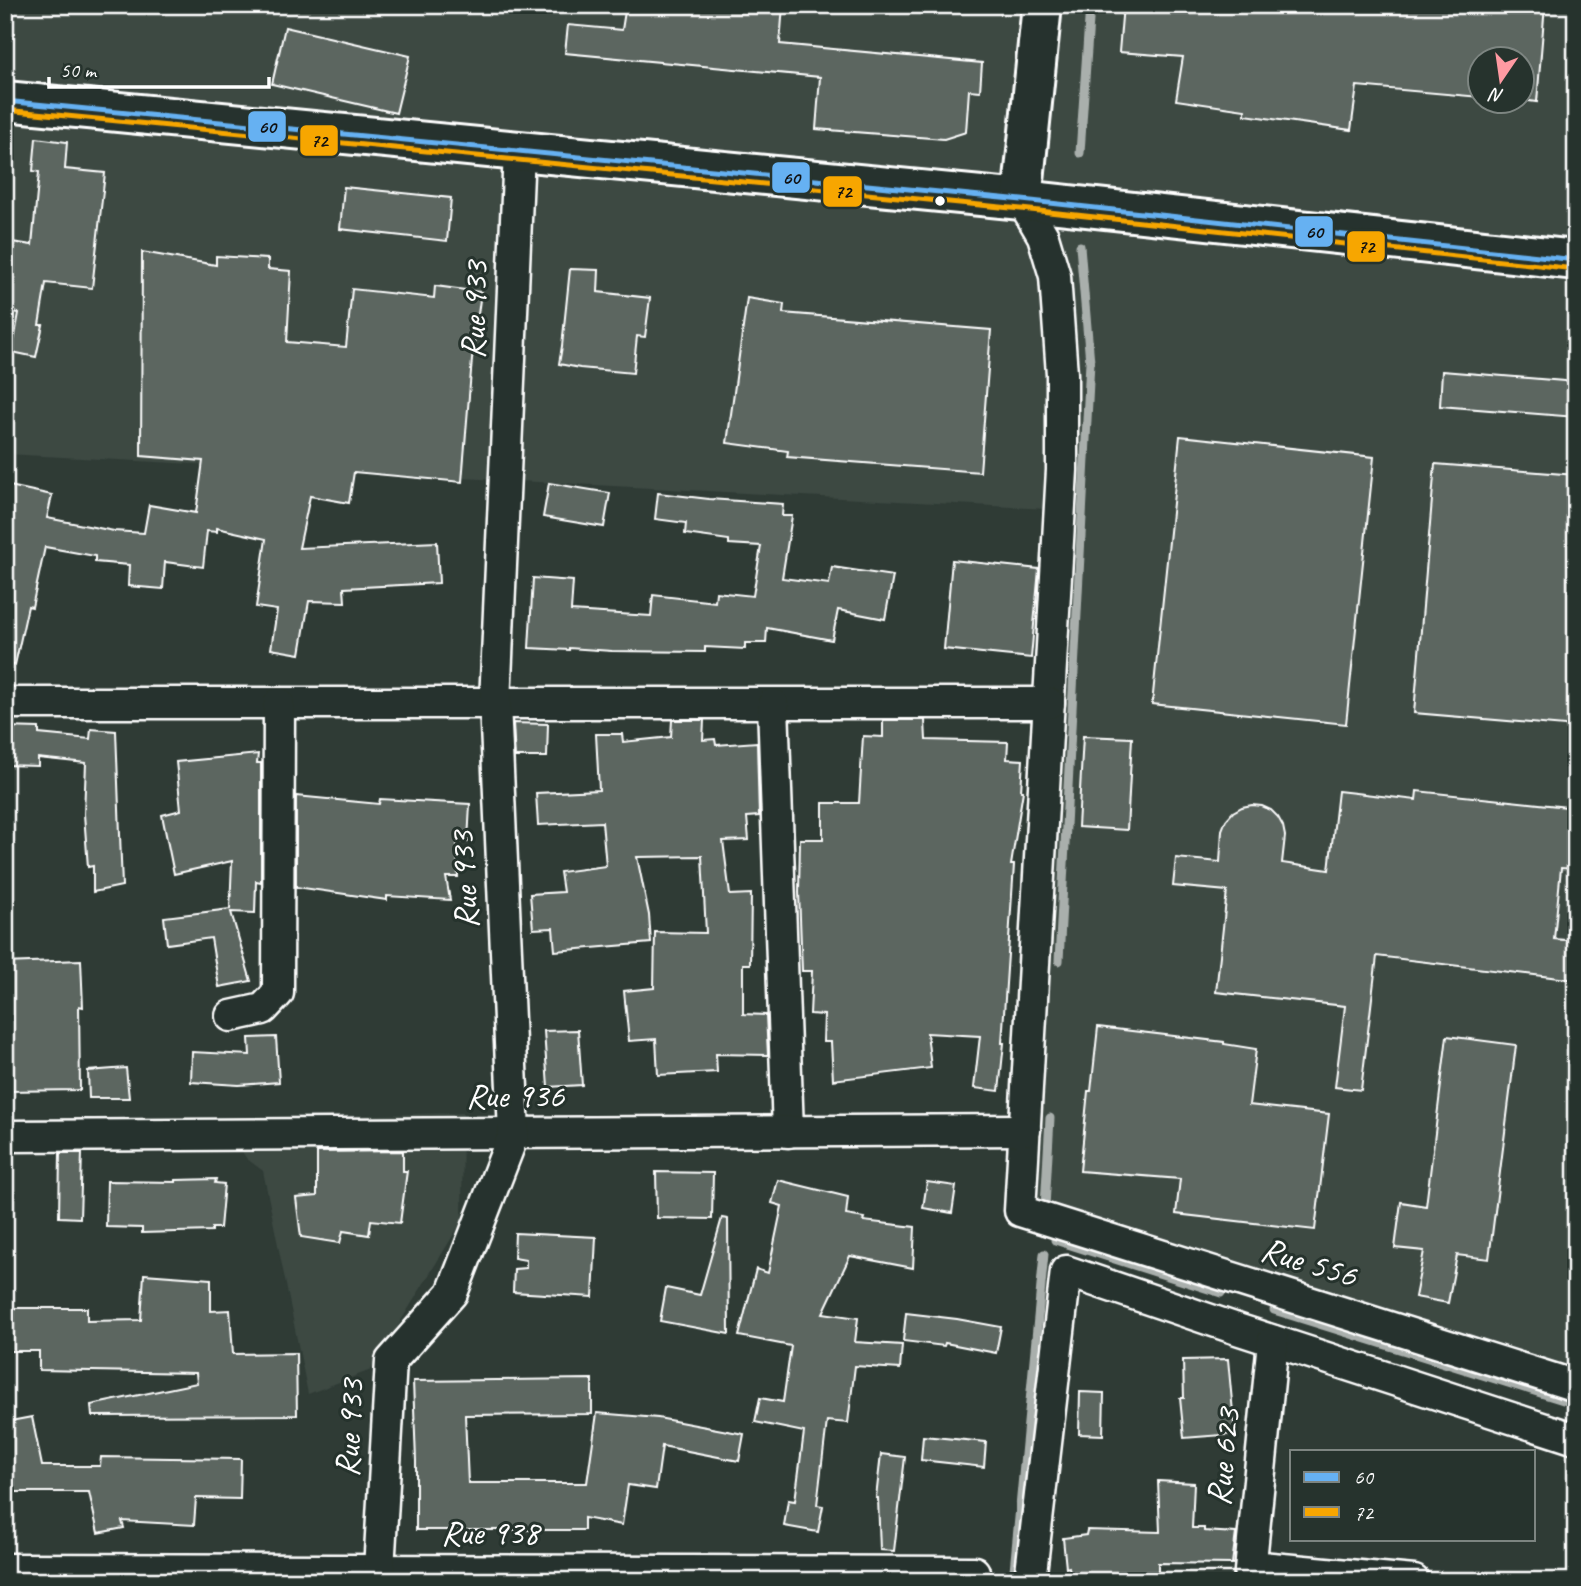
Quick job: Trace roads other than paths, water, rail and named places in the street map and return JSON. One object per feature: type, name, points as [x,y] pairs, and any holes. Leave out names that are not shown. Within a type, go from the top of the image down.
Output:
[{"type":"main road","points":[[1022,200],[1042,5]]},
{"type":"main road","points":[[5,101],[1022,200],[1576,260]]},
{"type":"street","name":"Rue 933","points":[[379,1570],[391,1361],[452,1293],[514,1133],[495,703],[519,151]]},
{"type":"street","points":[[1022,200],[1044,236],[1055,276],[1062,374],[1062,470],[1025,1130]]},
{"type":"street","points":[[5,703],[1049,703]]},
{"type":"street","points":[[231,1016],[263,1009],[278,993],[279,703]]},
{"type":"street","points":[[773,704],[788,1132]]},
{"type":"street","name":"Rue 936","points":[[5,1136],[1025,1130]]},
{"type":"street","name":"Rue 556","points":[[1025,1130],[1020,1211],[1576,1386]]},
{"type":"street","points":[[1030,1581],[1066,1271],[1576,1439]]},
{"type":"street","points":[[1240,1330],[1254,1285]]},
{"type":"street","name":"Rue 623","points":[[1250,1573],[1273,1341]]},
{"type":"street","name":"Rue 938","points":[[5,1569],[379,1570],[728,1576],[974,1572]]},
{"type":"street","points":[[1250,1573],[1414,1581]]},
{"type":"waterway","points":[[1080,153],[1090,5]]},
{"type":"waterway","points":[[1059,961],[1090,362],[1080,246]]},
{"type":"waterway","points":[[1045,1207],[1050,1118]]},
{"type":"waterway","points":[[1055,1240],[1221,1293]]},
{"type":"waterway","points":[[1013,1581],[1044,1254]]},
{"type":"waterway","points":[[1274,1310],[1576,1404]]}]
